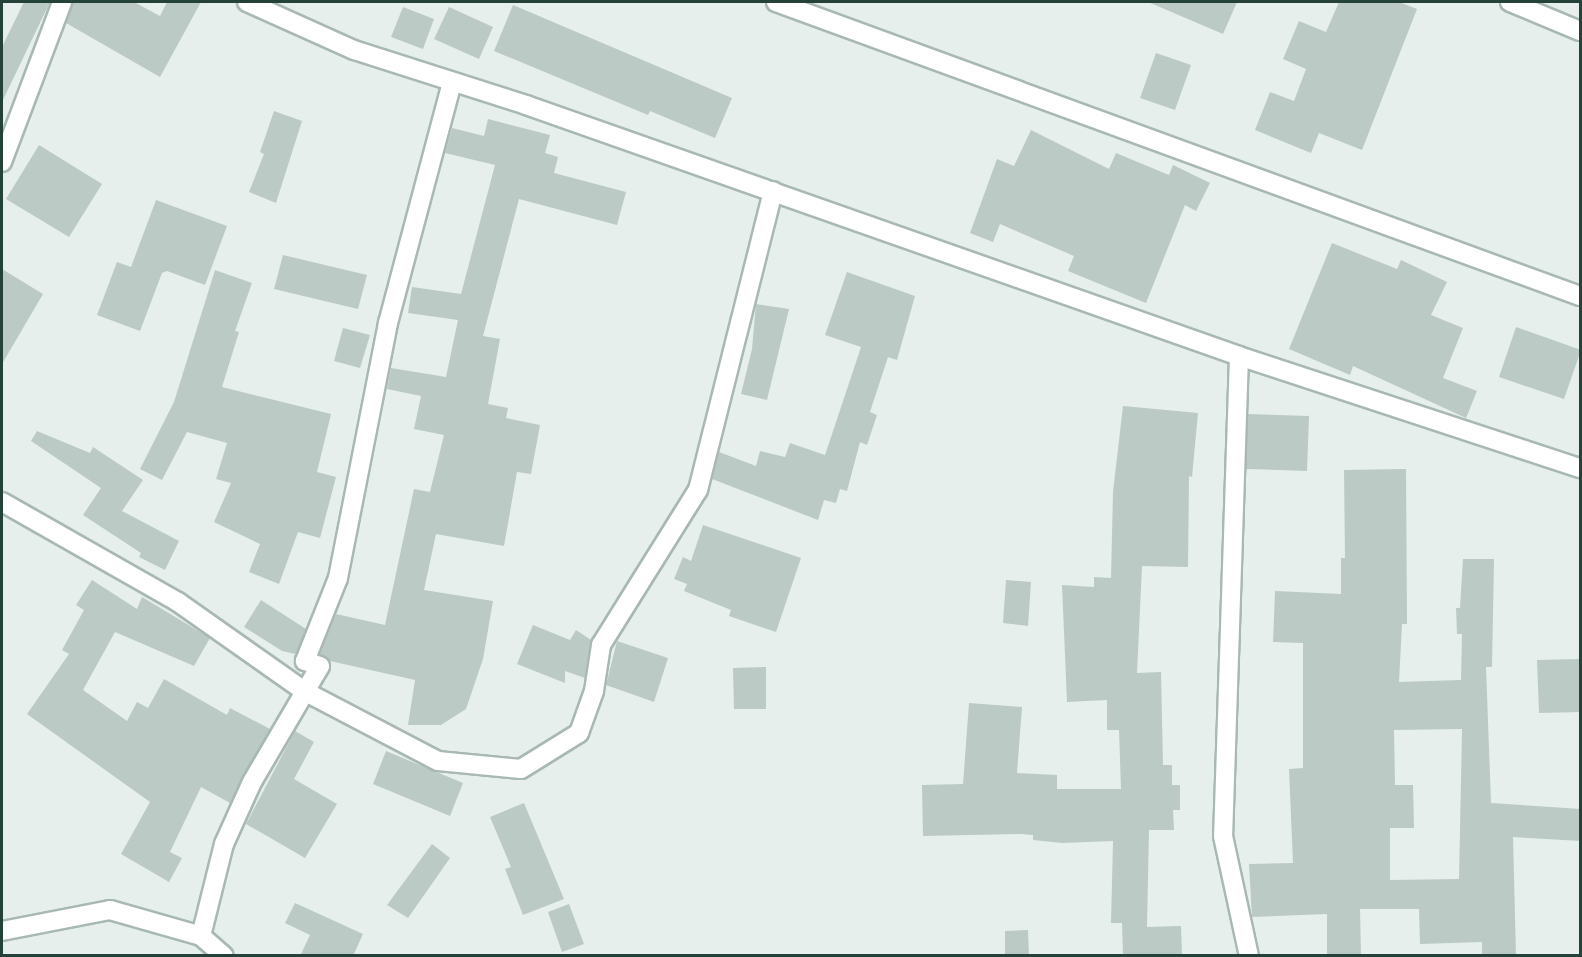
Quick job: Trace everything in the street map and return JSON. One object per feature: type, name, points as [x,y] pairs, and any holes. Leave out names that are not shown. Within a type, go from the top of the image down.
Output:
[{"type":"street","points":[[2,162],[62,2]]},
{"type":"street","points":[[247,2],[354,50],[772,191],[1239,356],[1581,468]]},
{"type":"street","points":[[776,2],[1581,296]]},
{"type":"street","points":[[1510,2],[1581,31]]},
{"type":"street","points":[[201,936],[224,844],[252,782],[320,666],[305,661],[338,578],[388,323],[452,82]]},
{"type":"street","points":[[2,502],[178,602],[304,691],[438,761],[521,769],[579,733],[594,691],[601,645],[698,490],[772,191]]},
{"type":"street","points":[[1239,356],[1223,837],[1249,956]]},
{"type":"street","points":[[2,931],[110,910],[201,936],[224,956]]},
{"type":"building","points":[[24,2],[50,2],[2,102],[2,47]]},
{"type":"building","points":[[73,2],[134,2],[160,16],[167,2],[201,2],[160,77],[66,23]]},
{"type":"building","points":[[1148,2],[1237,2],[1223,34]]},
{"type":"building","points":[[1339,2],[1399,2],[1417,9],[1362,150],[1319,133],[1311,153],[1255,130],[1270,92],[1294,101],[1306,69],[1283,59],[1299,21],[1326,32]]},
{"type":"building","points":[[513,5],[732,98],[715,138],[650,111],[648,115],[494,51]]},
{"type":"building","points":[[403,7],[434,19],[423,49],[391,37]]},
{"type":"building","points":[[449,7],[493,27],[479,59],[434,39]]},
{"type":"building","points":[[1156,53],[1191,65],[1175,110],[1140,98]]},
{"type":"building","points":[[274,111],[302,121],[276,203],[249,192],[264,154],[260,152]]},
{"type":"building","points":[[488,119],[550,135],[545,153],[558,157],[554,173],[626,192],[617,225],[519,199],[483,336],[500,339],[488,404],[508,408],[506,418],[540,425],[531,474],[517,472],[504,546],[436,534],[424,590],[493,601],[483,659],[466,709],[441,725],[408,725],[415,680],[330,661],[320,654],[336,614],[385,625],[414,489],[430,492],[444,435],[414,429],[421,396],[387,389],[391,368],[446,377],[458,320],[408,313],[412,287],[461,294],[495,165],[445,153],[452,128],[484,136]]},
{"type":"building","points":[[1031,130],[1109,169],[1116,153],[1169,175],[1173,165],[1210,183],[1196,211],[1185,205],[1146,303],[1068,271],[1074,256],[1000,224],[993,242],[970,233],[997,159],[1014,166]]},
{"type":"building","points":[[39,145],[102,184],[69,237],[6,199]]},
{"type":"building","points":[[156,200],[227,226],[205,285],[167,271],[162,273],[140,331],[97,315],[117,262],[131,267]]},
{"type":"building","points":[[1332,243],[1397,269],[1401,260],[1447,282],[1431,315],[1463,328],[1443,378],[1477,391],[1466,418],[1353,366],[1350,375],[1289,349]]},
{"type":"building","points":[[283,255],[367,275],[358,309],[274,289]]},
{"type":"building","points":[[2,269],[43,294],[2,364]]},
{"type":"building","points":[[215,270],[252,283],[235,331],[239,332],[222,387],[331,414],[317,472],[336,477],[320,538],[298,532],[279,584],[249,572],[260,544],[214,522],[231,483],[216,479],[227,443],[187,432],[162,480],[140,469],[174,402]]},
{"type":"building","points":[[847,272],[915,296],[897,360],[888,357],[870,412],[877,415],[867,445],[860,442],[847,491],[840,489],[836,503],[824,500],[818,520],[712,479],[719,452],[756,466],[760,451],[785,457],[790,443],[825,455],[861,347],[825,335]]},
{"type":"building","points":[[756,304],[789,309],[767,400],[741,394],[752,349]]},
{"type":"building","points":[[1516,327],[1581,350],[1564,399],[1499,377]]},
{"type":"building","points":[[343,328],[370,335],[360,368],[334,361]]},
{"type":"building","points":[[1123,406],[1198,413],[1192,477],[1189,476],[1188,567],[1142,566],[1137,673],[1161,672],[1163,765],[1172,765],[1172,785],[1180,785],[1180,810],[1173,810],[1174,830],[1149,830],[1147,927],[1181,926],[1182,956],[1123,956],[1122,923],[1111,923],[1113,841],[1062,843],[1033,840],[1033,835],[1021,834],[923,836],[922,785],[963,784],[969,703],[1022,707],[1017,773],[1057,775],[1057,789],[1121,789],[1119,730],[1107,730],[1107,700],[1067,702],[1062,585],[1094,587],[1094,577],[1111,578],[1113,492]]},
{"type":"building","points":[[1248,414],[1309,416],[1307,471],[1246,469]]},
{"type":"building","points":[[37,431],[90,453],[93,447],[143,480],[122,511],[179,541],[165,570],[139,557],[141,553],[83,515],[101,488],[31,441]]},
{"type":"building","points":[[1406,469],[1407,624],[1402,624],[1399,682],[1461,680],[1462,634],[1457,634],[1456,608],[1460,608],[1463,559],[1494,559],[1492,667],[1486,667],[1491,803],[1581,809],[1581,841],[1513,837],[1516,956],[1482,956],[1482,942],[1420,944],[1419,909],[1360,909],[1361,956],[1327,956],[1327,914],[1252,917],[1249,864],[1293,863],[1289,769],[1303,768],[1303,643],[1273,642],[1275,591],[1341,594],[1341,558],[1345,558],[1344,470]],"holes":[[[1462,729],[1459,879],[1390,880],[1390,828],[1414,828],[1413,785],[1395,785],[1394,730]]]},
{"type":"building","points":[[703,525],[801,558],[776,632],[729,616],[731,610],[684,591],[687,584],[674,579],[683,557],[691,561]]},
{"type":"building","points":[[92,580],[137,609],[142,597],[210,638],[194,666],[115,632],[83,690],[127,721],[137,702],[148,708],[164,679],[227,715],[230,708],[270,729],[230,803],[201,787],[170,852],[182,858],[169,882],[121,854],[150,802],[27,714],[69,654],[62,650],[84,610],[76,605]]},
{"type":"building","points":[[1006,580],[1031,582],[1028,626],[1003,623]]},
{"type":"building","points":[[261,600],[306,629],[296,654],[282,651],[244,627]]},
{"type":"building","points":[[533,625],[570,640],[576,630],[591,640],[585,678],[565,671],[565,683],[517,664]]},
{"type":"building","points":[[617,641],[668,658],[654,702],[606,685]]},
{"type":"building","points":[[1580,659],[1581,712],[1539,713],[1537,660]]},
{"type":"building","points":[[766,667],[766,709],[734,709],[733,668]]},
{"type":"building","points":[[295,731],[314,742],[294,779],[337,804],[305,858],[246,824]]},
{"type":"building","points":[[386,751],[463,783],[450,816],[373,784]]},
{"type":"building","points":[[524,803],[564,899],[523,915],[505,869],[511,867],[490,817]]},
{"type":"building","points":[[432,844],[450,858],[408,918],[387,905]]},
{"type":"building","points":[[295,903],[363,934],[353,956],[300,956],[310,935],[285,923]]},
{"type":"building","points":[[569,904],[584,944],[562,952],[548,912]]},
{"type":"building","points":[[1028,930],[1029,956],[1005,956],[1005,931]]}]
